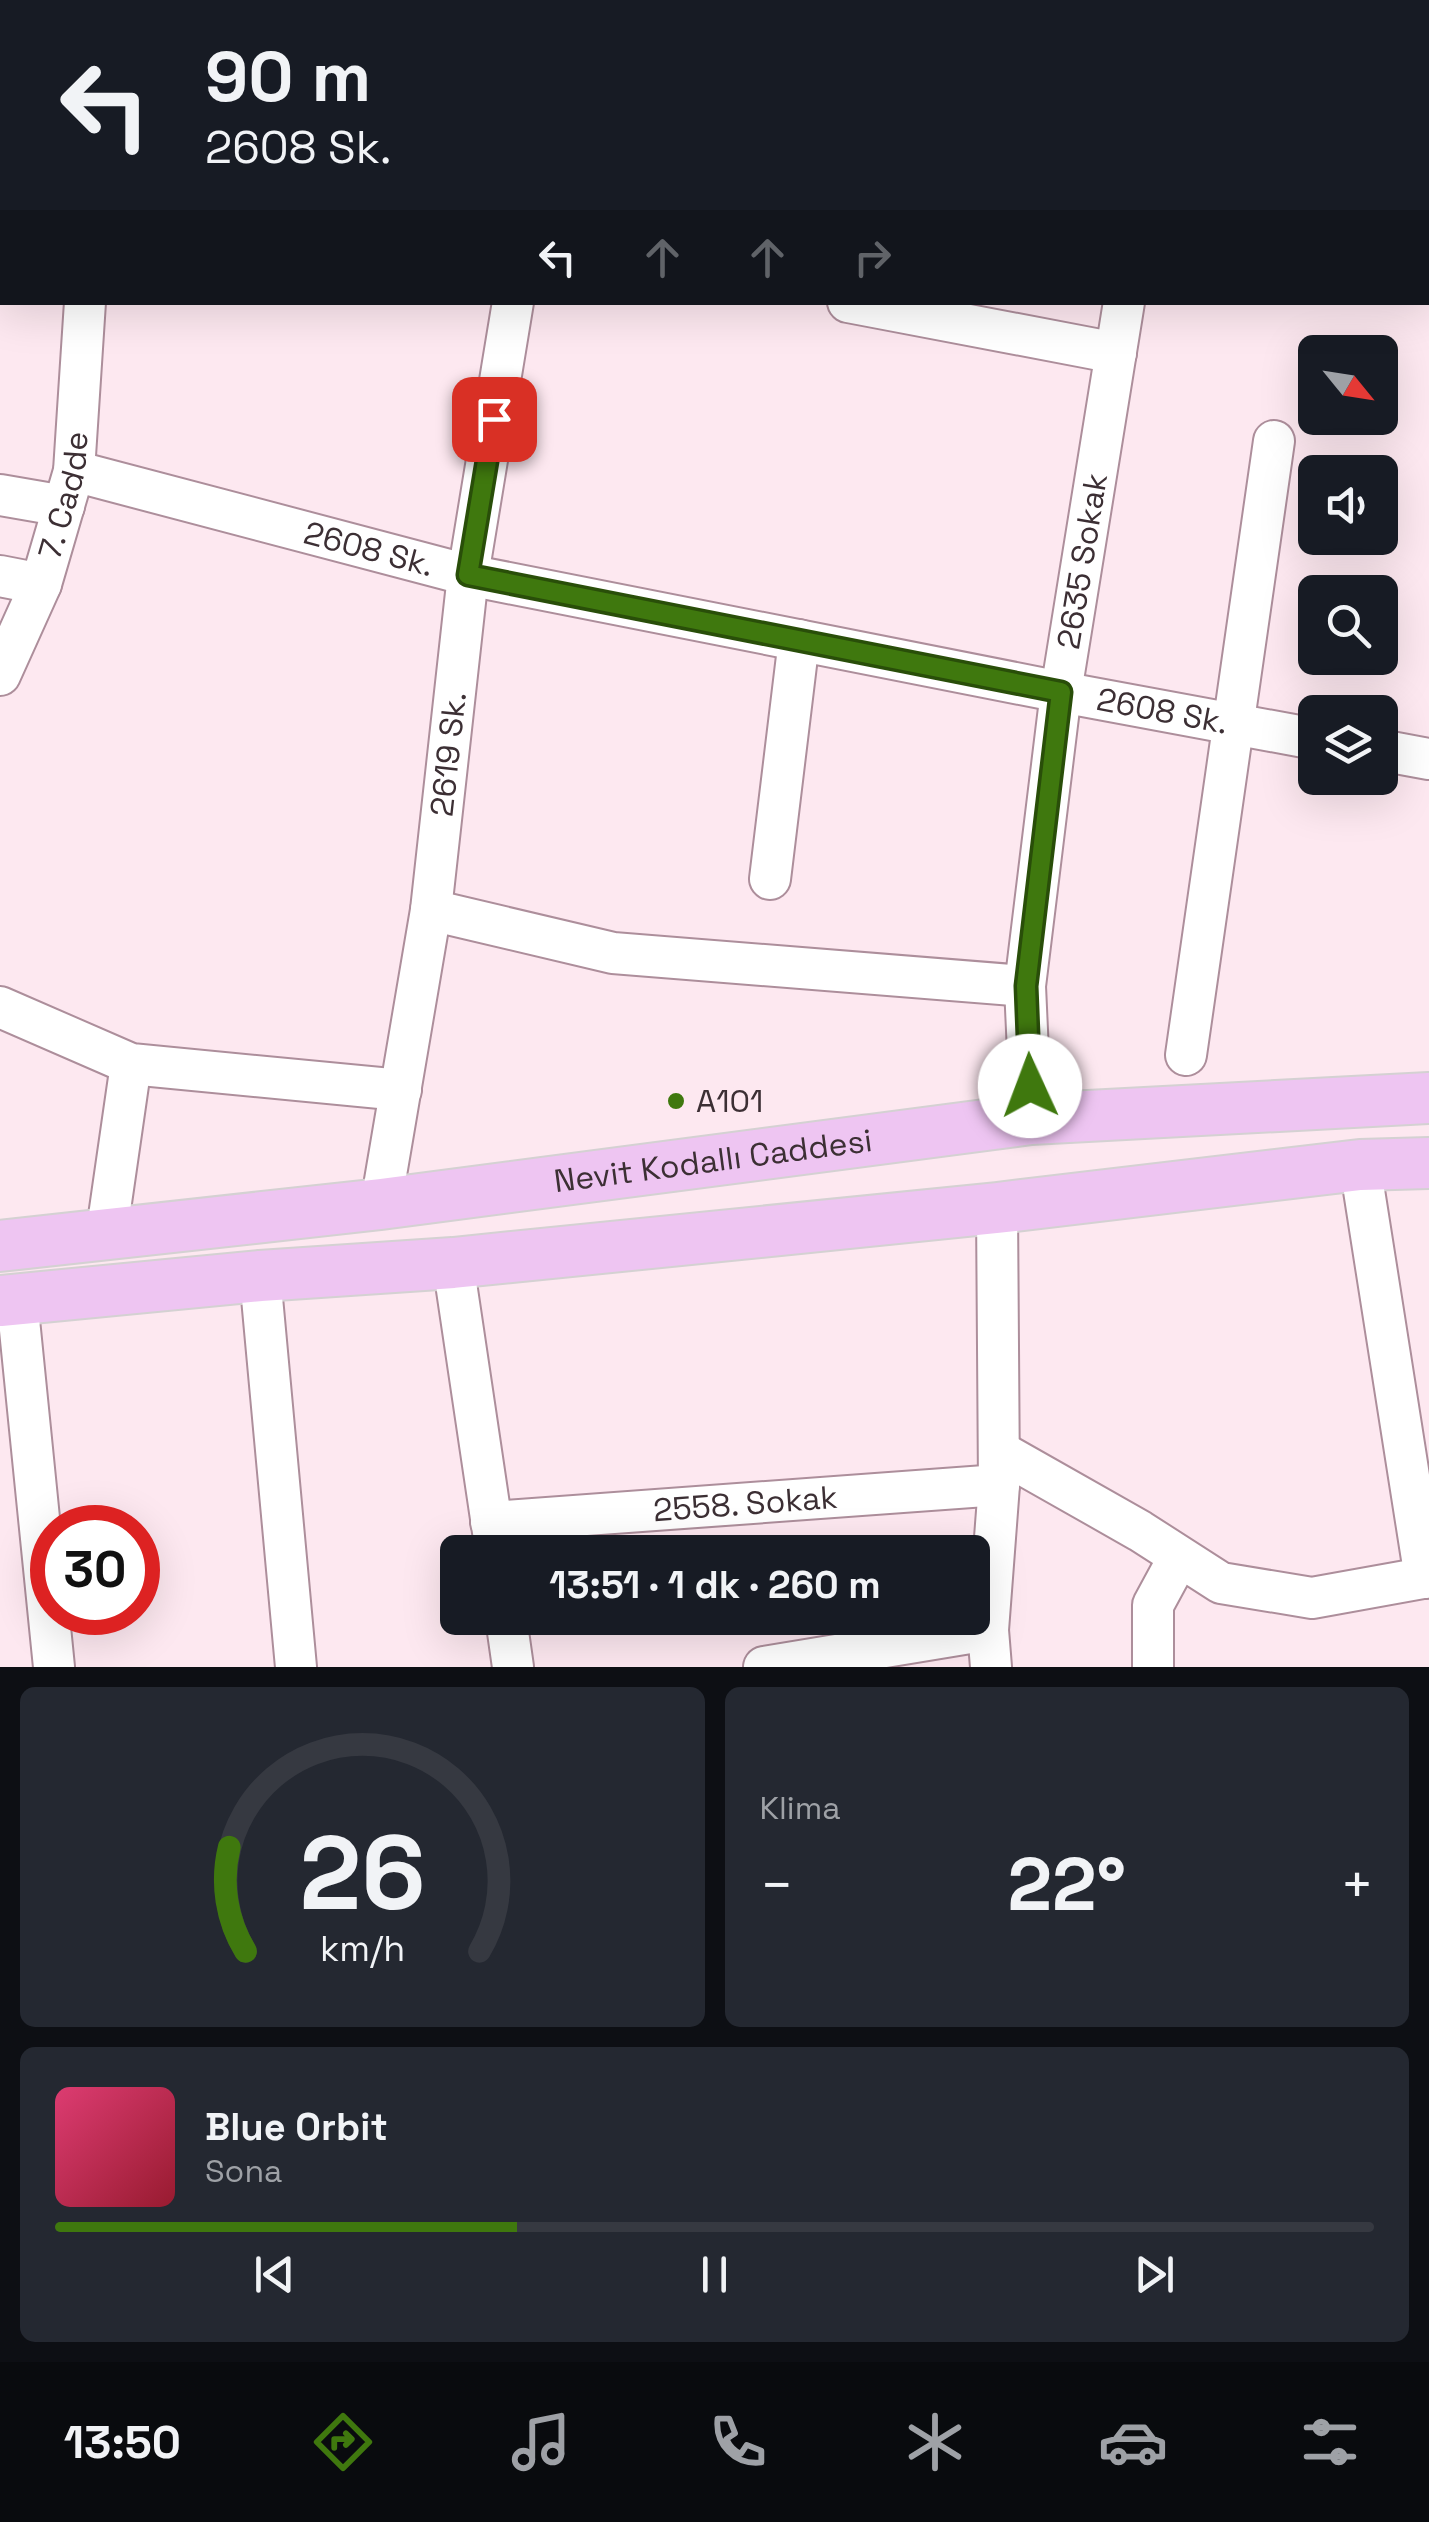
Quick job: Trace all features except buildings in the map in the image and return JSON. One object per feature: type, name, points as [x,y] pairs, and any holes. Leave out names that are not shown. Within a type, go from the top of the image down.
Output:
[{"type":"main road","name":"Nevit Kodallı Caddesi","points":[[0,1246],[381,1204],[1031,1119],[1429,1098]]},
{"type":"main road","points":[[8,1301],[453,1262],[998,1208],[1360,1165],[1429,1162]]},
{"type":"street","name":"7. Cadde","points":[[0,675],[40,584],[69,489],[85,305]]},
{"type":"street","name":"2619 Sk.","points":[[381,1204],[431,910],[468,575],[513,305]]},
{"type":"street","points":[[863,305],[1116,354]]},
{"type":"street","name":"2635 Sokak","points":[[1031,1119],[1026,986],[1061,692],[1124,305]]},
{"type":"street","points":[[1186,1055],[1274,442]]},
{"type":"street","name":"2608 Sk.","points":[[0,494],[69,489],[468,575],[1298,735]]},
{"type":"street","points":[[0,576],[40,584]]},
{"type":"street","points":[[770,880],[798,640]]},
{"type":"street","points":[[1398,753],[1429,759]]},
{"type":"street","points":[[431,910],[614,953],[1026,986]]},
{"type":"street","points":[[0,1007],[131,1064],[401,1090]]},
{"type":"street","points":[[106,1237],[131,1064]]},
{"type":"street","points":[[999,1468],[1179,1557],[1220,1583],[1312,1598],[1427,1578],[1360,1165]]},
{"type":"street","points":[[764,1667],[990,1649],[999,1468],[998,1208]]},
{"type":"street","points":[[453,1262],[493,1535]]},
{"type":"street","points":[[260,1276],[296,1667]]},
{"type":"street","points":[[8,1301],[54,1667]]},
{"type":"street","name":"2558. Sokak","points":[[508,1535],[999,1468]]},
{"type":"street","points":[[1153,1667],[1153,1605],[1179,1557]]},
{"type":"street","points":[[508,1635],[513,1667]]},
{"type":"place","name":"A101","points":[[676,1101]]},
{"type":"route","points":[[494,419],[468,575],[1061,692],[1026,986],[1030,1086]]}]
